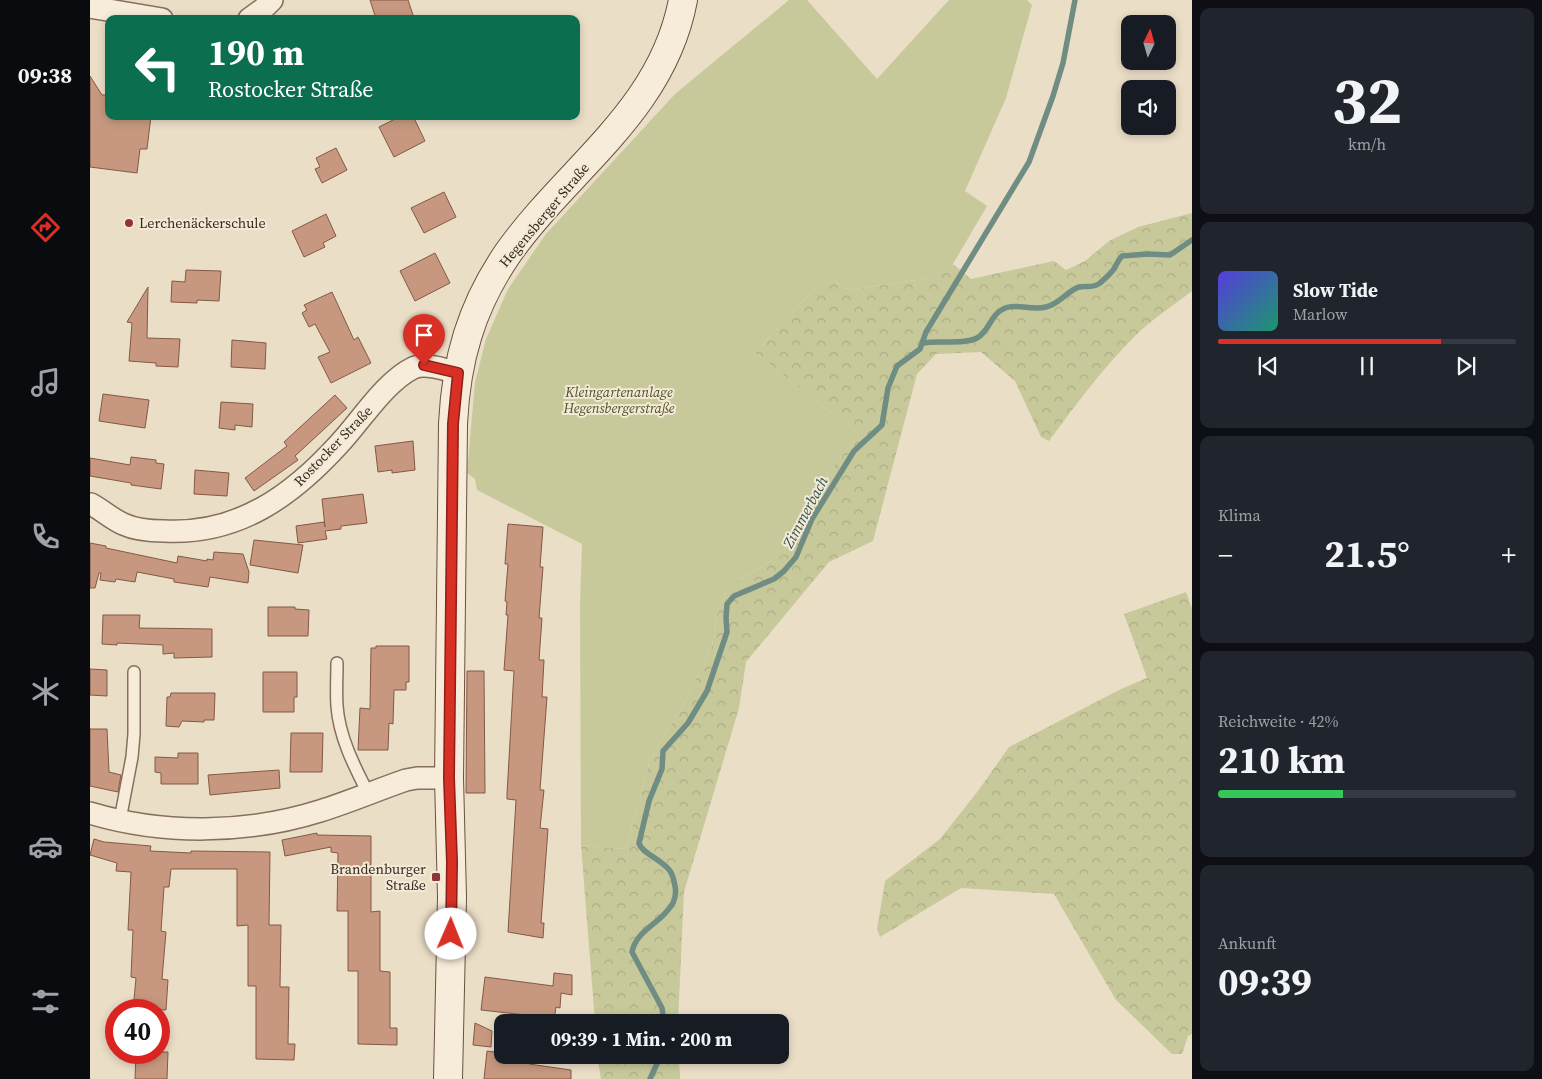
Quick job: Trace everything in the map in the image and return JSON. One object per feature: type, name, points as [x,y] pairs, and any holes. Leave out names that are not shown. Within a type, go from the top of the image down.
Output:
[{"type":"street","points":[[255,15],[272,0]]},
{"type":"street","name":"Hegensberger Straße","points":[[448,1079],[452,897],[449,778],[453,424],[458,373],[472,319],[497,271],[509,252],[533,222],[614,132],[641,98],[655,77],[668,49],[683,0]]},
{"type":"street","points":[[90,7],[138,15]]},
{"type":"street","name":"Rostocker Straße","points":[[91,504],[124,525],[144,531],[180,532],[211,528],[234,521],[281,498],[298,484],[340,443],[397,379],[415,367],[424,365],[458,373]]},
{"type":"street","points":[[90,813],[149,825],[202,829],[252,825],[285,820],[319,811],[406,780],[449,778]]},
{"type":"lane","points":[[337,663],[337,706],[341,728],[350,754],[368,793]]},
{"type":"lane","points":[[120,820],[132,757],[134,672]]},
{"type":"green space","name":"Kleingartenanlage Hegensbergerstraße","points":[[789,0],[807,0],[877,79],[949,0],[1027,0],[1032,5],[1006,98],[965,191],[987,206],[953,264],[930,278],[849,290],[826,276],[755,353],[859,435],[805,501],[784,554],[734,582],[724,597],[718,609],[712,646],[682,707],[650,759],[626,849],[581,845],[580,605],[582,544],[477,490],[475,479],[467,473],[475,382],[486,339],[508,289],[546,234],[675,94]]},
{"type":"green space","points":[[1192,213],[1192,291],[1148,324],[1123,348],[1069,413],[1049,441],[1041,437],[1015,381],[981,352],[936,354],[917,374],[873,541],[829,562],[746,662],[739,708],[684,892],[678,1014],[594,1014],[581,845],[626,849],[650,759],[682,707],[712,646],[718,609],[724,597],[734,582],[784,554],[805,501],[859,435],[755,353],[826,276],[849,290],[930,278],[953,264],[971,279],[1054,261],[1066,270],[1085,261],[1109,241],[1138,227]]},
{"type":"green space","points":[[1186,592],[1192,608],[1192,1034],[1188,1036],[1182,1054],[1172,1054],[1116,1000],[1054,894],[961,888],[880,937],[877,929],[885,881],[940,839],[978,791],[1009,747],[1121,689],[1147,678],[1124,614]]},
{"type":"green space","points":[[598,1064],[679,1064],[680,1079],[601,1079]]},
{"type":"building","points":[[370,0],[408,0],[413,15],[375,15]]},
{"type":"building","points":[[90,76],[102,95],[105,95],[105,120],[151,120],[147,149],[140,149],[137,173],[90,167]]},
{"type":"building","points":[[393,120],[415,120],[425,141],[394,157],[379,127]]},
{"type":"building","points":[[336,148],[347,170],[322,183],[315,169],[320,167],[316,158]]},
{"type":"building","points":[[444,192],[456,217],[424,233],[411,208]]},
{"type":"building","points":[[326,214],[336,236],[323,243],[325,247],[304,257],[292,231]]},
{"type":"building","points":[[435,253],[450,283],[415,301],[400,271]]},
{"type":"building","points":[[186,270],[221,271],[219,301],[197,300],[197,303],[171,302],[172,281],[185,282]]},
{"type":"building","points":[[148,287],[147,338],[180,339],[178,367],[156,366],[156,363],[129,361],[132,323],[127,322]]},
{"type":"building","points":[[332,292],[354,340],[358,337],[371,363],[331,383],[318,357],[330,352],[315,324],[309,327],[302,313],[307,310],[304,305]]},
{"type":"building","points":[[232,340],[266,343],[265,369],[231,367]]},
{"type":"building","points":[[103,394],[149,400],[145,428],[99,421]]},
{"type":"building","points":[[335,395],[347,408],[295,456],[298,460],[254,491],[245,478],[287,446],[284,442]]},
{"type":"building","points":[[221,402],[253,404],[252,427],[235,425],[235,430],[219,428]]},
{"type":"building","points":[[413,441],[415,470],[392,473],[392,470],[378,472],[375,446]]},
{"type":"building","points":[[131,457],[156,460],[156,463],[164,464],[161,489],[90,476],[90,458],[130,465]]},
{"type":"building","points":[[195,470],[229,473],[227,496],[194,494]]},
{"type":"building","points":[[363,494],[367,523],[341,526],[341,529],[325,531],[327,539],[298,543],[296,526],[324,522],[325,527],[322,499]]},
{"type":"building","points":[[508,524],[543,527],[540,567],[543,567],[539,618],[542,618],[539,660],[544,660],[542,697],[547,697],[540,790],[544,790],[540,828],[548,829],[541,923],[544,923],[543,938],[508,932],[516,800],[507,799],[514,671],[504,670],[508,615],[506,615],[507,602],[505,601],[508,564],[505,564]]},
{"type":"building","points":[[254,540],[303,545],[298,573],[250,565]]},
{"type":"building","points":[[90,543],[177,563],[178,556],[207,561],[207,559],[213,560],[214,552],[243,554],[249,572],[248,583],[210,577],[208,587],[174,582],[174,579],[137,572],[135,582],[116,579],[115,582],[100,580],[101,573],[99,573],[95,588],[90,588]]},
{"type":"building","points":[[268,607],[295,607],[295,609],[309,610],[308,636],[268,636]]},
{"type":"building","points":[[103,615],[140,615],[139,628],[212,629],[212,657],[174,658],[174,653],[163,654],[163,645],[102,644]]},
{"type":"building","points":[[376,646],[409,646],[409,682],[406,682],[406,690],[394,690],[393,724],[389,723],[388,750],[358,750],[360,708],[370,709],[371,648],[376,648]]},
{"type":"building","points":[[90,669],[107,670],[107,696],[90,695]]},
{"type":"building","points":[[467,671],[484,671],[485,793],[466,793]]},
{"type":"building","points":[[263,672],[297,672],[297,697],[294,697],[294,712],[263,712]]},
{"type":"building","points":[[171,693],[215,693],[214,720],[204,720],[204,722],[182,721],[179,727],[166,726],[167,697],[170,697]]},
{"type":"building","points":[[90,729],[107,729],[109,772],[121,775],[118,792],[90,786]]},
{"type":"building","points":[[291,733],[323,733],[322,772],[290,772]]},
{"type":"building","points":[[178,753],[198,753],[198,784],[161,784],[161,773],[155,772],[155,757],[178,758]]},
{"type":"building","points":[[279,770],[280,788],[210,795],[208,775]]},
{"type":"building","points":[[317,833],[317,835],[371,836],[371,912],[380,911],[380,971],[390,972],[390,1028],[397,1028],[397,1045],[358,1044],[358,971],[348,971],[348,911],[337,911],[338,853],[331,852],[331,847],[285,856],[282,840]]},
{"type":"building","points":[[94,839],[104,842],[151,846],[150,851],[191,853],[191,851],[270,852],[269,925],[281,925],[280,987],[289,987],[288,1044],[295,1044],[294,1060],[256,1059],[256,986],[248,986],[248,925],[237,926],[237,869],[171,869],[169,887],[164,887],[161,931],[166,932],[162,979],[168,980],[167,999],[134,999],[136,978],[131,977],[133,930],[128,930],[131,872],[116,871],[117,863],[90,855]]},
{"type":"building","points":[[554,973],[572,975],[572,995],[561,993],[560,1008],[556,1007],[555,1014],[517,1014],[481,1010],[485,977],[553,986]]},
{"type":"building","points":[[475,1023],[492,1031],[491,1047],[473,1045]]},
{"type":"building","points":[[487,1051],[494,1052],[494,1064],[529,1064],[571,1070],[571,1079],[484,1079]]},
{"type":"building","points":[[136,1064],[168,1064],[167,1079],[135,1079]]},
{"type":"waterway","name":"Zimmerbach","points":[[663,1014],[662,1008],[632,952],[634,945],[642,934],[663,916],[673,903],[676,890],[673,876],[667,867],[644,850],[639,843],[649,801],[662,769],[663,751],[688,723],[707,691],[727,632],[727,604],[734,596],[774,579],[796,557],[812,519],[854,451],[882,425],[888,388],[897,366],[920,349],[926,332],[1029,162],[1063,63],[1075,0]]},
{"type":"waterway","name":"Zimmerbach","points":[[924,343],[972,340],[981,335],[996,314],[1005,308],[1015,306],[1041,308],[1051,305],[1075,289],[1082,286],[1095,286],[1100,283],[1114,269],[1122,256],[1170,255],[1192,240]]},
{"type":"waterway","name":"Zimmerbach","points":[[650,1079],[657,1064]]},
{"type":"place","name":"Lerchenäckerschule","points":[[129,223]]},
{"type":"place","name":"Brandenburger Straße","points":[[436,877]]},
{"type":"route","points":[[424,365],[458,373],[454,397],[453,424],[449,778],[452,862],[451,934]]}]
